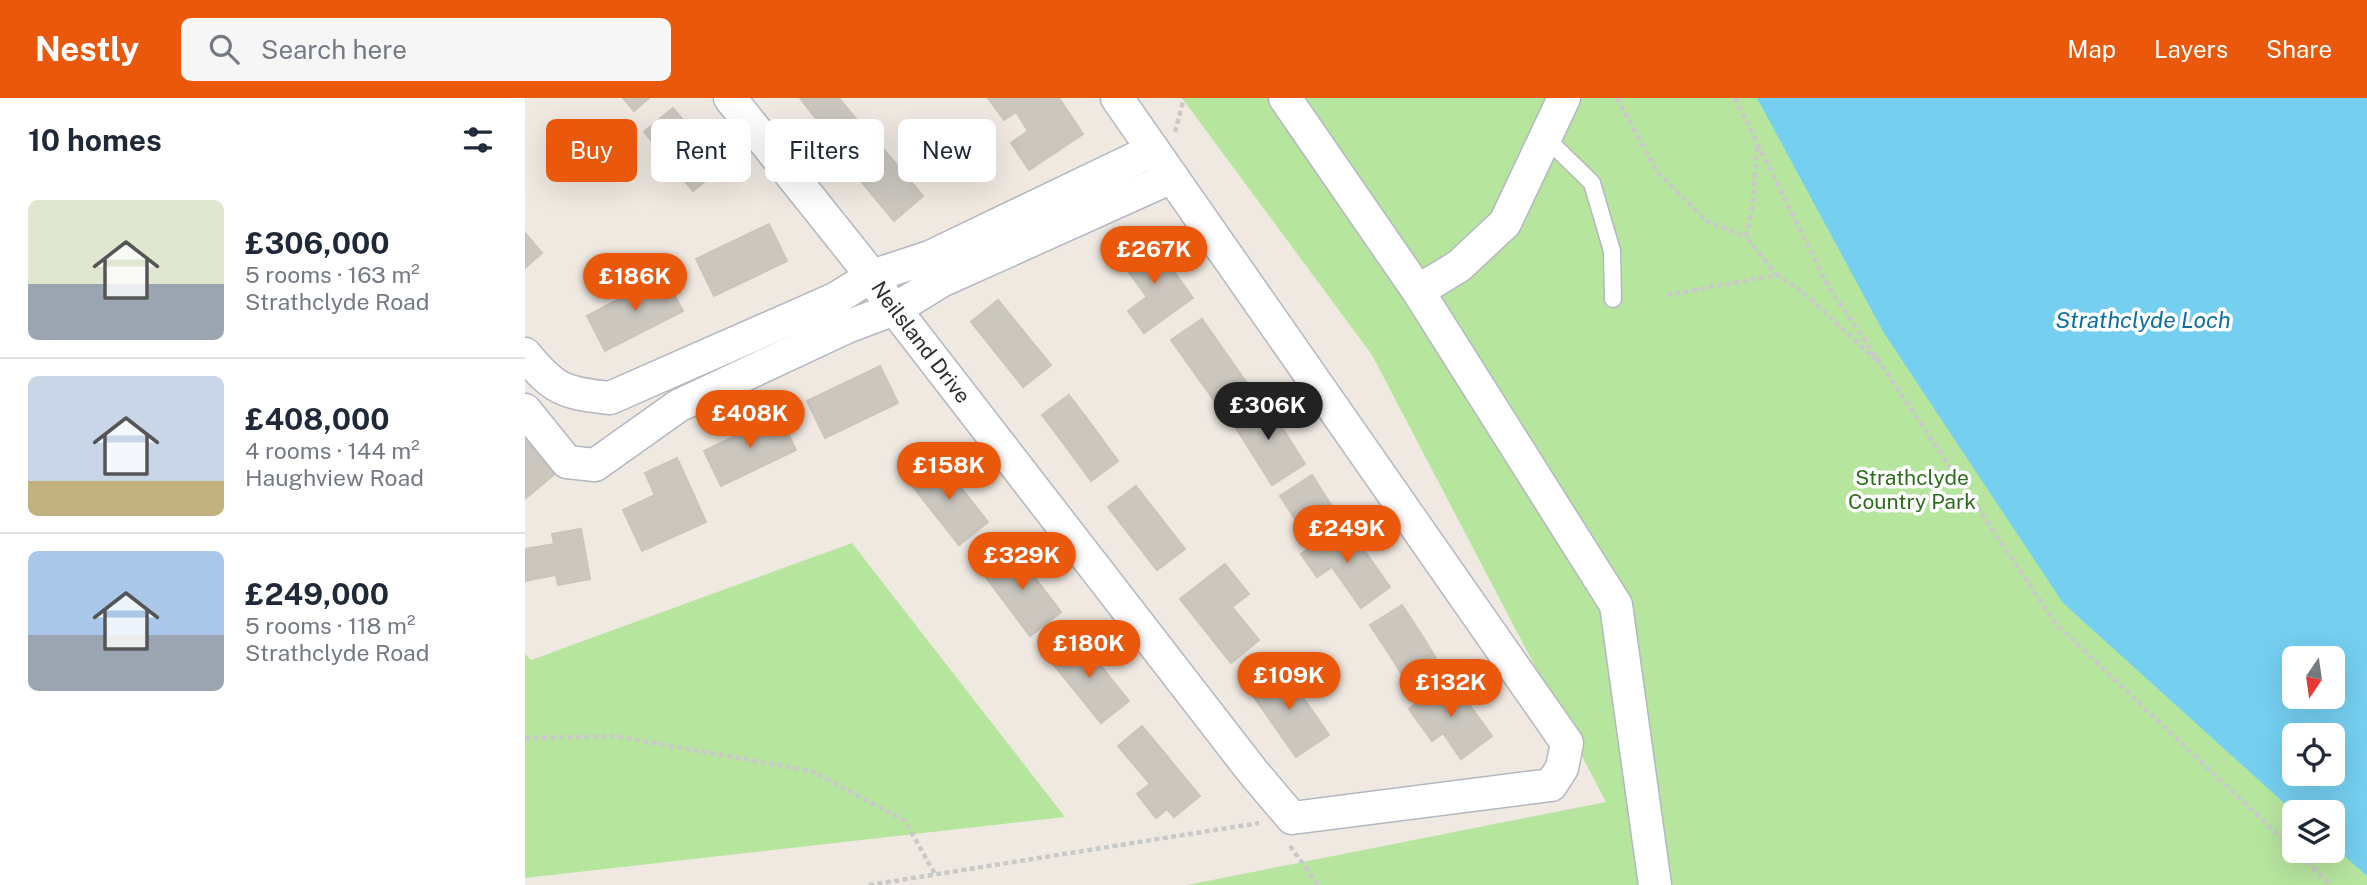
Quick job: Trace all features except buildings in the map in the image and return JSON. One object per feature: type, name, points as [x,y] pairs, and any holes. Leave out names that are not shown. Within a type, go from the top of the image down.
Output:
[{"type":"street","name":"Neilsland Drive","points":[[730,98],[872,276],[883,294],[897,308],[1252,772],[1290,830]]},
{"type":"street","points":[[1117,98],[1567,743],[1562,768],[1551,785],[1290,830]]},
{"type":"street","points":[[1285,98],[1418,291],[1616,605],[1655,885]]},
{"type":"street","points":[[1418,291],[1459,266],[1505,223],[1564,98]]},
{"type":"street","points":[[525,354],[548,383],[578,395],[610,398],[835,299],[872,276],[930,257],[1153,150]]},
{"type":"street","points":[[525,410],[567,462],[595,465],[678,406],[849,326],[897,308],[941,281],[1172,177]]},
{"type":"street","points":[[610,398],[623,445]]},
{"type":"lane","points":[[1545,137],[1592,183],[1612,251],[1613,299]]},
{"type":"path","points":[[1617,98],[1658,173],[1706,220],[1746,237],[1777,275],[1804,293],[1882,366]]},
{"type":"path","points":[[1735,98],[1828,286],[2056,624],[2282,839]]},
{"type":"path","points":[[1746,237],[1752,210],[1757,145]]},
{"type":"path","points":[[1667,295],[1777,275]]},
{"type":"path","points":[[525,738],[614,736],[812,771],[905,821],[935,874]]},
{"type":"path","points":[[869,885],[935,874],[1290,830],[1318,885]]},
{"type":"path","points":[[2308,863],[2331,885]]},
{"type":"green space","name":"Strathclyde Country Park","points":[[1182,98],[2367,98],[2367,885],[1187,885],[1606,802],[1372,355]]},
{"type":"green space","points":[[852,543],[1065,817],[525,878],[525,654],[531,660]]},
{"type":"water","name":"Strathclyde Loch","points":[[1757,98],[2367,98],[2367,876],[2345,857],[2345,800],[2282,801],[2063,603],[1884,333]]}]
